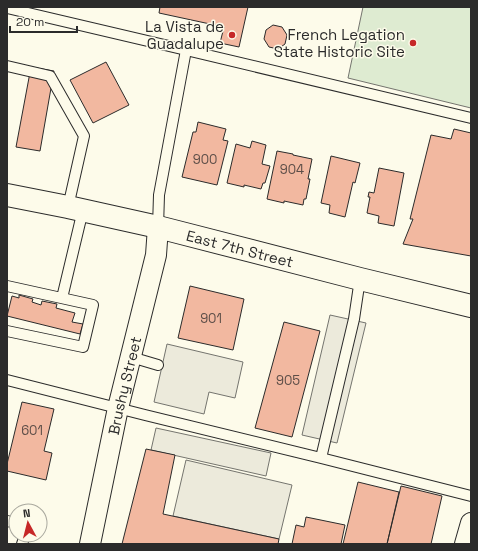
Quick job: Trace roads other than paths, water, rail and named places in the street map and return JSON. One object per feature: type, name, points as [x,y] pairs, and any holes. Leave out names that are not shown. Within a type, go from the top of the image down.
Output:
[{"type":"main road","name":"East 7th Street","points":[[7,195],[76,208],[158,227],[471,306]]},
{"type":"street","name":"Brushy Street","points":[[90,544],[118,408],[156,255],[158,227]]},
{"type":"street","points":[[466,544],[471,523]]},
{"type":"lane","points":[[7,8],[471,118]]},
{"type":"lane","points":[[158,227],[159,195],[186,50]]},
{"type":"lane","points":[[7,66],[50,76],[84,136],[76,208],[62,298]]},
{"type":"lane","points":[[321,458],[354,319],[360,279]]},
{"type":"lane","points":[[7,286],[93,305],[83,347],[7,331]]},
{"type":"lane","points":[[131,357],[158,365]]},
{"type":"lane","points":[[7,380],[471,496]]},
{"type":"place","name":"La Vista de Guadalupe","points":[[232,35]]},
{"type":"place","name":"French Legation State Historic Site","points":[[413,43]]}]
